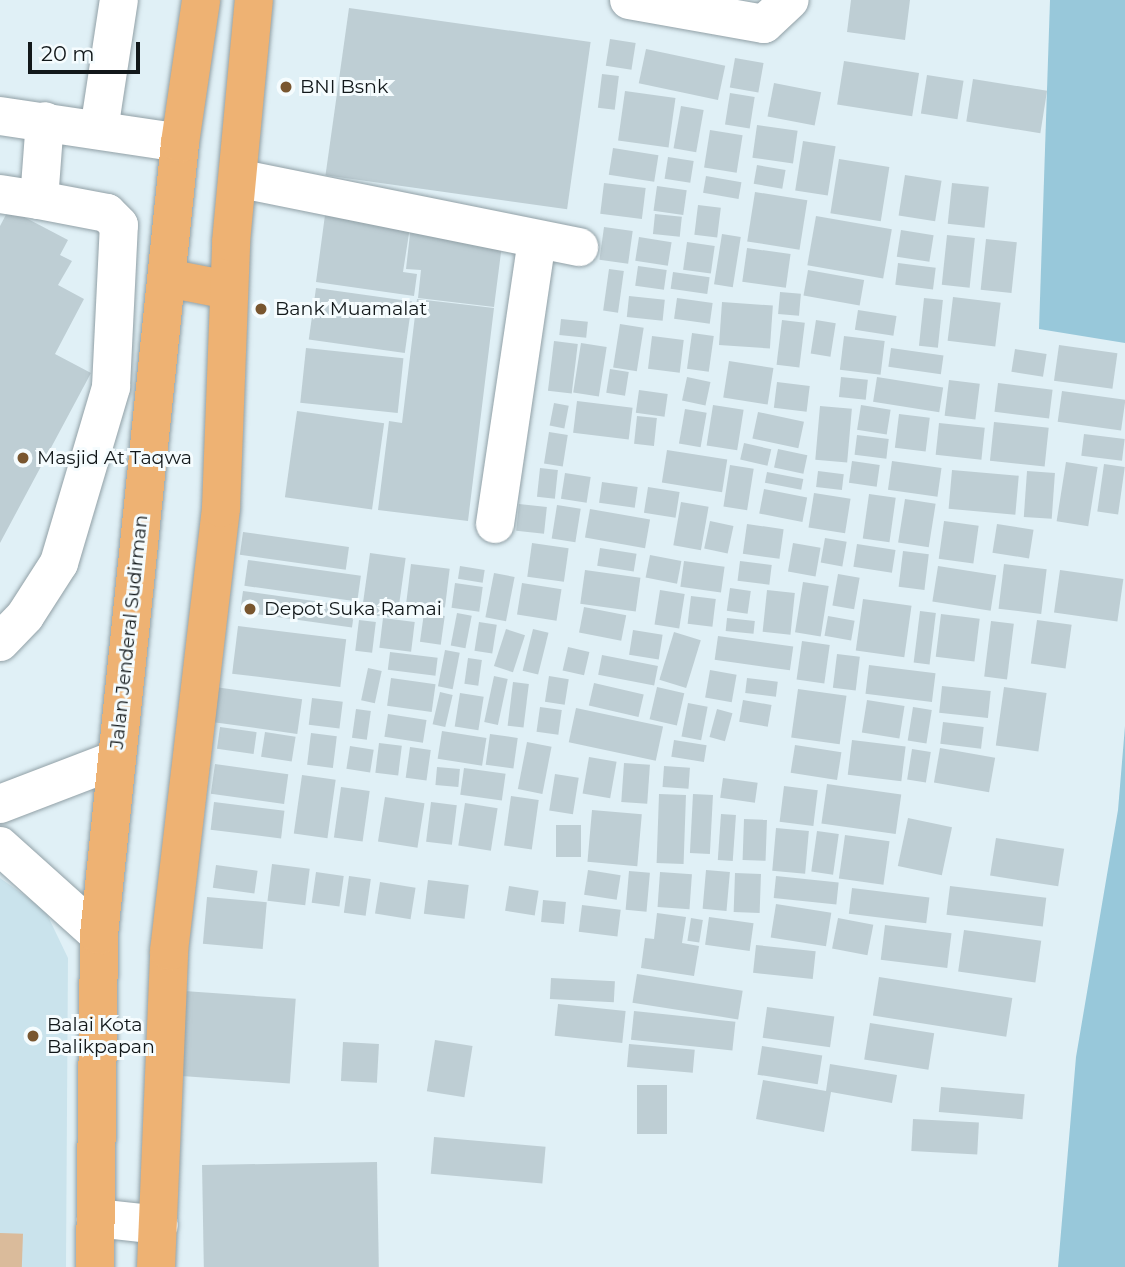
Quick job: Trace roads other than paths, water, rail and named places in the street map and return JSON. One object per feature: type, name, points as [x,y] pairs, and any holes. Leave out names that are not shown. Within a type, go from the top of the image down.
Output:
[{"type":"highway","name":"Jalan Jenderal Sudirman","points":[[95,1267],[99,935],[180,143],[201,0]]},
{"type":"highway","points":[[156,1267],[169,951],[221,508],[231,242],[241,179],[254,0]]},
{"type":"highway","points":[[168,260],[231,242]]},
{"type":"highway","points":[[168,260],[228,290]]},
{"type":"street","points":[[99,130],[119,0]]},
{"type":"street","points":[[629,0],[764,24],[790,0]]},
{"type":"street","points":[[0,116],[180,143]]},
{"type":"street","points":[[38,200],[45,121]]},
{"type":"street","points":[[241,179],[579,247]]},
{"type":"street","points":[[0,194],[107,213],[119,225],[111,387],[59,563],[25,616],[0,642]]},
{"type":"street","points":[[495,524],[537,240]]},
{"type":"street","points":[[0,804],[116,760]]},
{"type":"street","points":[[0,846],[99,935]]},
{"type":"street","points":[[96,1218],[159,1225]]},
{"type":"water","points":[[1050,0],[1125,0],[1125,343],[1039,329]]},
{"type":"water","points":[[1125,726],[1125,1267],[1058,1267],[1076,1057],[1118,810]]},
{"type":"place","name":"BNI Bsnk","points":[[286,87]]},
{"type":"place","name":"Bank Muamalat","points":[[261,309]]},
{"type":"place","name":"Masjid At Taqwa","points":[[23,458]]},
{"type":"place","name":"Depot Suka Ramai","points":[[250,609]]},
{"type":"place","name":"Balai Kota Balikpapan","points":[[33,1036]]}]
